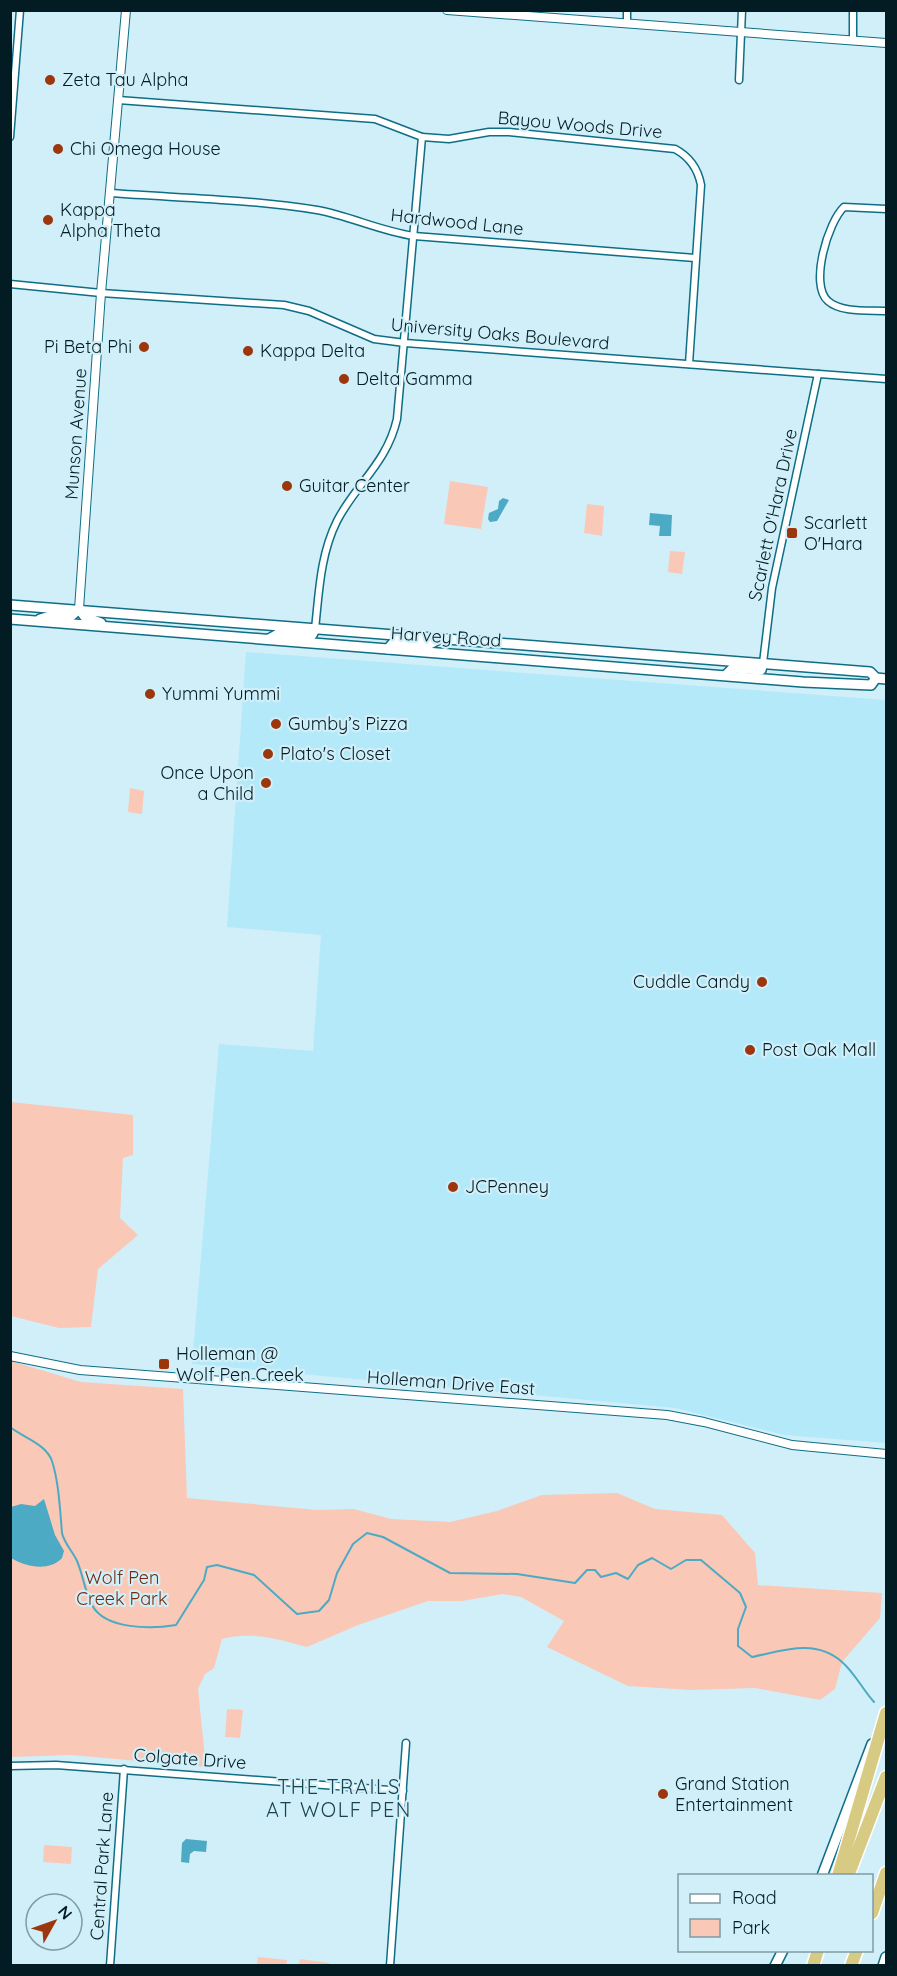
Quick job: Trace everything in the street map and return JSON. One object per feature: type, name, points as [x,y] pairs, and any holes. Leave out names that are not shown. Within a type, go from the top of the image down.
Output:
[{"type":"highway","points":[[838,1874],[886,1713]]},
{"type":"highway","points":[[848,1874],[886,1777]]},
{"type":"highway","points":[[873,1910],[886,1873]]},
{"type":"main road","name":"Harvey Road","points":[[10,604],[870,672],[876,678],[886,679]]},
{"type":"main road","points":[[35,621],[50,616],[71,616],[79,609],[85,617],[110,627]]},
{"type":"main road","name":"Harvey Road","points":[[10,619],[871,686],[876,678]]},
{"type":"main road","points":[[268,640],[278,634],[312,635],[315,629]]},
{"type":"main road","points":[[388,649],[394,642],[428,645],[439,639]]},
{"type":"main road","points":[[569,648],[571,663]]},
{"type":"main road","points":[[726,675],[733,668],[761,670],[763,663]]},
{"type":"main road","points":[[822,1874],[886,1705]]},
{"type":"main road","points":[[884,1965],[886,1957]]},
{"type":"street","points":[[10,136],[20,10]]},
{"type":"street","name":"Munson Avenue","points":[[79,609],[101,293],[126,10]]},
{"type":"street","points":[[447,10],[886,43]]},
{"type":"street","points":[[627,10],[627,23]]},
{"type":"street","points":[[739,80],[742,10]]},
{"type":"street","points":[[853,10],[853,40]]},
{"type":"street","name":"Bayou Woods Drive","points":[[118,100],[375,119],[422,137],[449,139],[489,132],[509,132],[675,149],[685,154],[696,169],[701,185],[688,364]]},
{"type":"street","points":[[315,629],[321,569],[330,536],[338,519],[381,461],[396,424],[422,137]]},
{"type":"street","name":"Hardwood Lane","points":[[110,193],[300,207],[344,217],[384,231],[414,236],[695,258]]},
{"type":"street","points":[[886,209],[844,207],[837,214],[823,257],[819,285],[827,301],[835,306],[886,311]]},
{"type":"street","name":"University Oaks Boulevard","points":[[10,284],[101,293],[284,305],[309,311],[374,339],[405,343],[886,379]]},
{"type":"street","name":"Scarlett O'Hara Drive","points":[[763,663],[772,588],[818,374]]},
{"type":"street","name":"Holleman Drive East","points":[[10,1356],[80,1370],[667,1415],[704,1422],[792,1445],[886,1454]]},
{"type":"street","points":[[390,1965],[406,1743]]},
{"type":"street","name":"Colgate Drive","points":[[10,1766],[56,1765],[124,1769],[403,1791]]},
{"type":"street","name":"Central Park Lane","points":[[110,1965],[124,1769]]},
{"type":"shaded area","points":[[503,498],[509,500],[497,521],[490,522],[489,513],[498,509],[499,501]]},
{"type":"shaded area","points":[[650,513],[672,515],[671,536],[659,536],[660,526],[649,525]]},
{"type":"shaded area","points":[[246,652],[886,700],[886,1443],[784,1435],[675,1408],[192,1364],[219,1044],[313,1051],[321,935],[227,927]]},
{"type":"shaded area","points":[[44,1499],[55,1535],[64,1551],[62,1558],[51,1565],[30,1566],[11,1558],[11,1507],[21,1504],[35,1506]]},
{"type":"shaded area","points":[[186,1839],[207,1841],[206,1852],[194,1851],[190,1854],[189,1863],[181,1862],[182,1843]]},
{"type":"green space","points":[[450,481],[488,487],[481,529],[444,524]]},
{"type":"green space","points":[[587,504],[604,506],[602,536],[584,533]]},
{"type":"green space","points":[[670,551],[685,552],[682,574],[668,572]]},
{"type":"green space","points":[[130,788],[144,791],[142,814],[128,812]]},
{"type":"green space","points":[[11,1102],[133,1115],[133,1155],[123,1158],[120,1218],[138,1235],[98,1269],[91,1327],[59,1328],[11,1316]]},
{"type":"green space","name":"Wolf Pen Creek Park","points":[[11,1361],[81,1382],[183,1389],[187,1498],[317,1510],[354,1509],[391,1519],[450,1522],[497,1511],[542,1495],[617,1493],[655,1509],[722,1515],[755,1553],[758,1585],[882,1593],[880,1618],[842,1662],[835,1689],[820,1700],[755,1688],[690,1690],[628,1686],[547,1647],[564,1621],[521,1597],[503,1594],[462,1601],[428,1601],[358,1625],[307,1647],[254,1636],[222,1639],[214,1668],[205,1674],[198,1689],[206,1767],[71,1755],[11,1757]]},
{"type":"green space","points":[[227,1709],[243,1710],[240,1738],[225,1737]]},
{"type":"green space","points":[[44,1845],[72,1847],[71,1864],[43,1862]]},
{"type":"green space","points":[[258,1957],[287,1960],[286,1965],[257,1965]]},
{"type":"green space","points":[[300,1959],[329,1963],[329,1965],[299,1965]]},
{"type":"waterway","points":[[10,1427],[40,1446],[49,1455],[56,1478],[63,1537],[77,1561],[92,1605],[98,1613],[118,1623],[142,1627],[176,1625],[204,1580],[207,1567],[217,1565],[254,1575],[297,1614],[319,1611],[329,1600],[337,1573],[353,1544],[367,1533],[383,1537],[450,1573],[517,1574],[575,1583],[587,1570],[595,1570],[601,1577],[616,1573],[628,1579],[638,1565],[652,1558],[671,1569],[686,1560],[701,1560],[740,1593],[746,1607],[738,1629],[738,1646],[752,1657],[798,1648],[821,1650],[842,1662],[874,1702]]},
{"type":"place","name":"Zeta Tau Alpha","points":[[50,80]]},
{"type":"place","name":"Chi Omega House","points":[[58,149]]},
{"type":"place","name":"Kappa Alpha Theta","points":[[48,220]]},
{"type":"place","name":"Pi Beta Phi","points":[[144,347]]},
{"type":"place","name":"Kappa Delta","points":[[248,351]]},
{"type":"place","name":"Delta Gamma","points":[[344,379]]},
{"type":"place","name":"Guitar Center","points":[[287,486]]},
{"type":"place","name":"Scarlett O'Hara","points":[[792,533]]},
{"type":"place","name":"Yummi Yummi","points":[[150,694]]},
{"type":"place","name":"Gumby’s Pizza","points":[[276,724]]},
{"type":"place","name":"Plato's Closet","points":[[268,754]]},
{"type":"place","name":"Once Upon a Child","points":[[266,783]]},
{"type":"place","name":"Cuddle Candy","points":[[762,982]]},
{"type":"place","name":"Post Oak Mall","points":[[750,1050]]},
{"type":"place","name":"JCPenney","points":[[453,1187]]},
{"type":"place","name":"Holleman @ Wolf Pen Creek","points":[[164,1364]]},
{"type":"place","name":"Grand Station Entertainment","points":[[663,1794]]},
{"type":"district","name":"THE TRAILS AT WOLF PEN","points":[[339,1798]]}]
